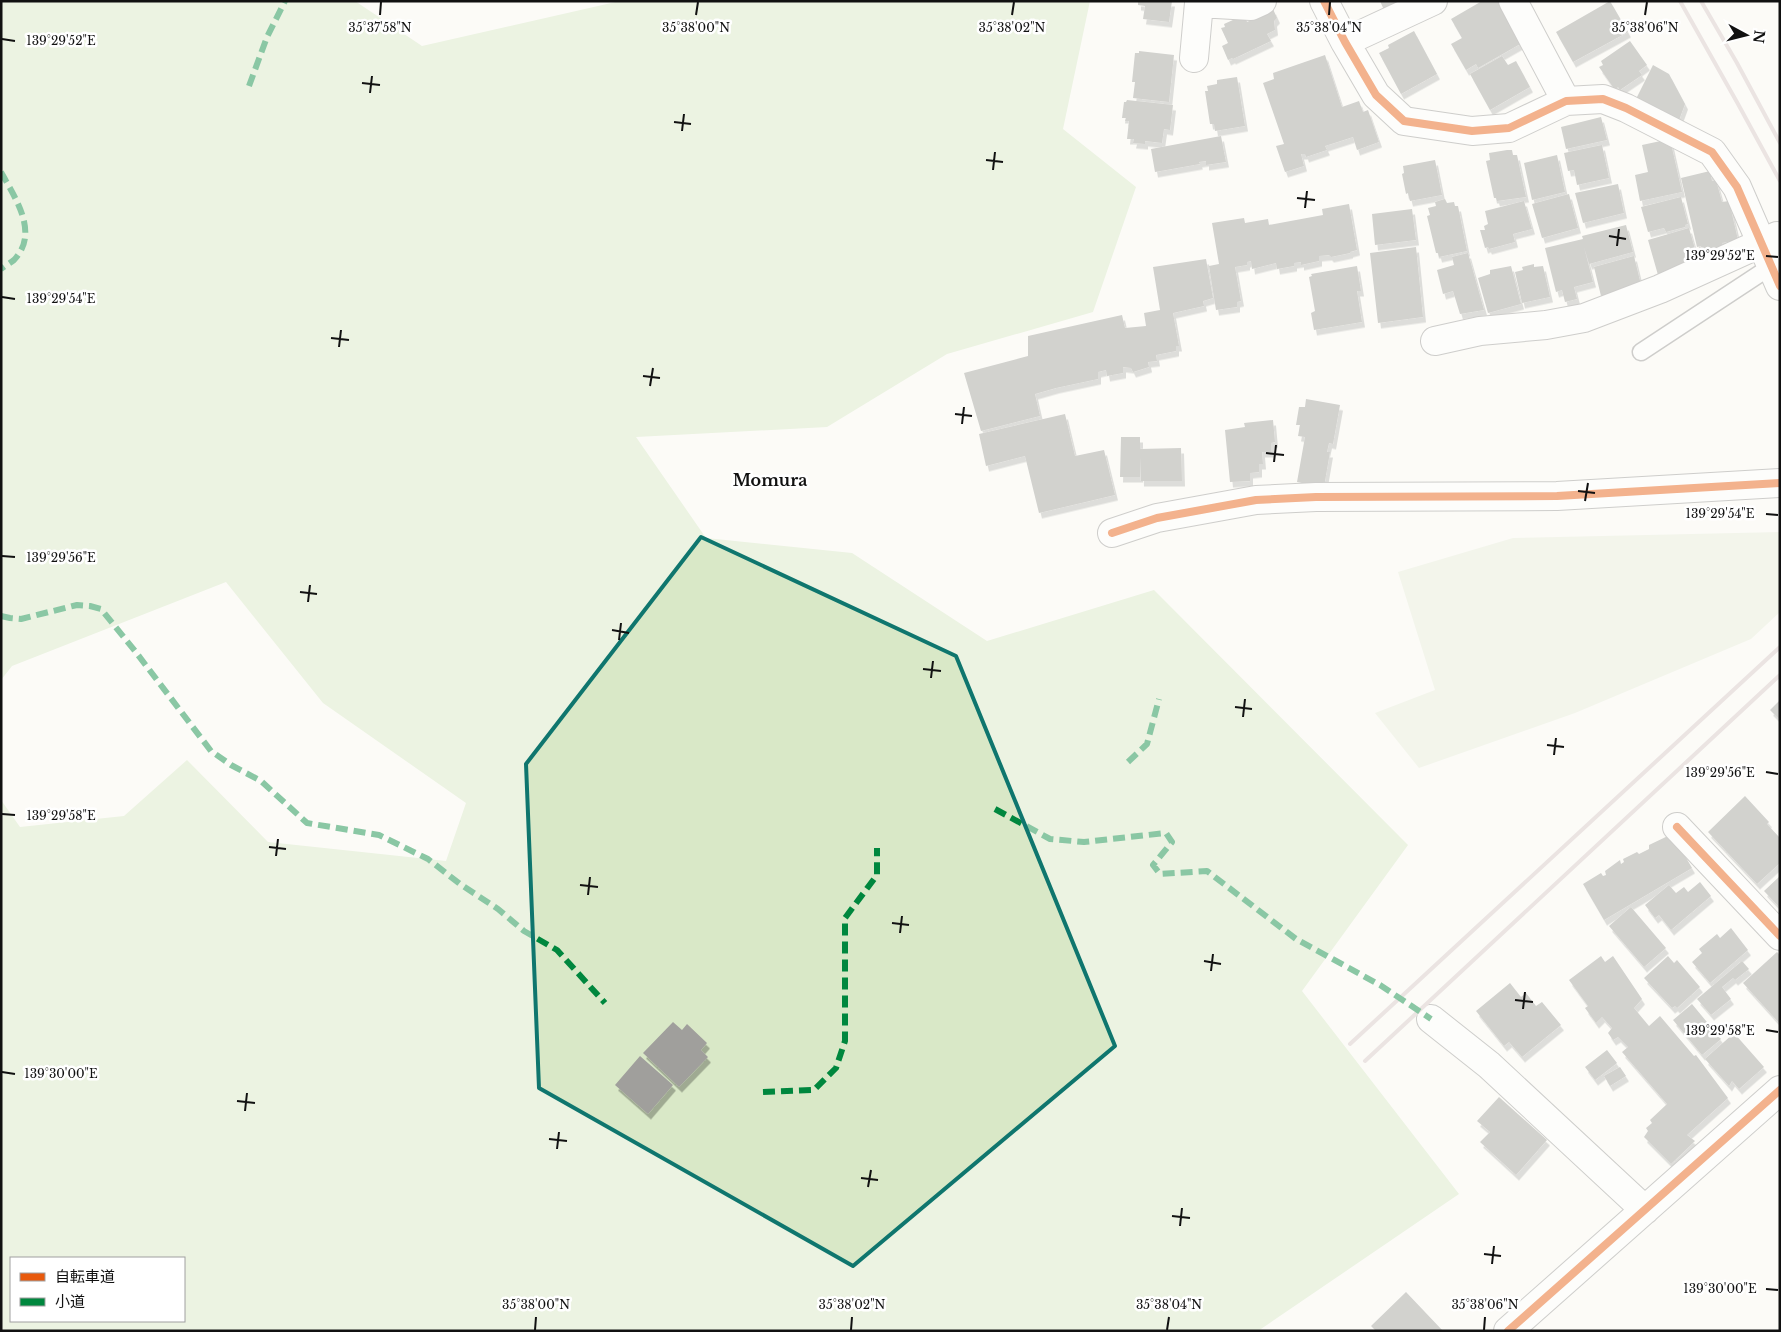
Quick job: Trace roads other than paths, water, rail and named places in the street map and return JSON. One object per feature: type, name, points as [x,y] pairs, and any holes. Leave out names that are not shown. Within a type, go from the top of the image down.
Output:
[{"type":"street","points":[[1194,58],[1199,3],[1251,6],[1262,1]]},
{"type":"street","points":[[1324,1],[1344,42],[1376,95],[1404,121],[1472,131],[1509,128],[1566,101],[1603,99],[1626,108],[1712,152],[1737,187],[1773,258],[1660,289],[1584,318],[1546,326],[1480,331],[1435,341]]},
{"type":"street","points":[[1344,42],[1433,1]]},
{"type":"street","points":[[1513,1],[1566,101]]},
{"type":"street","points":[[1112,532],[1157,518],[1256,500],[1316,497],[1557,496],[1780,483]]},
{"type":"street","points":[[1677,827],[1780,936]]},
{"type":"street","points":[[1431,1019],[1489,1064],[1645,1210]]},
{"type":"street","points":[[1508,1331],[1780,1090]]},
{"type":"lane","points":[[1641,352],[1773,258]]},
{"type":"railway","points":[[1680,1],[1780,181]]},
{"type":"railway","points":[[1701,1],[1780,143]]},
{"type":"railway","points":[[1350,1044],[1780,647]]},
{"type":"railway","points":[[1365,1061],[1780,675]]},
{"type":"district","name":"Momura","points":[[770,480]]}]
